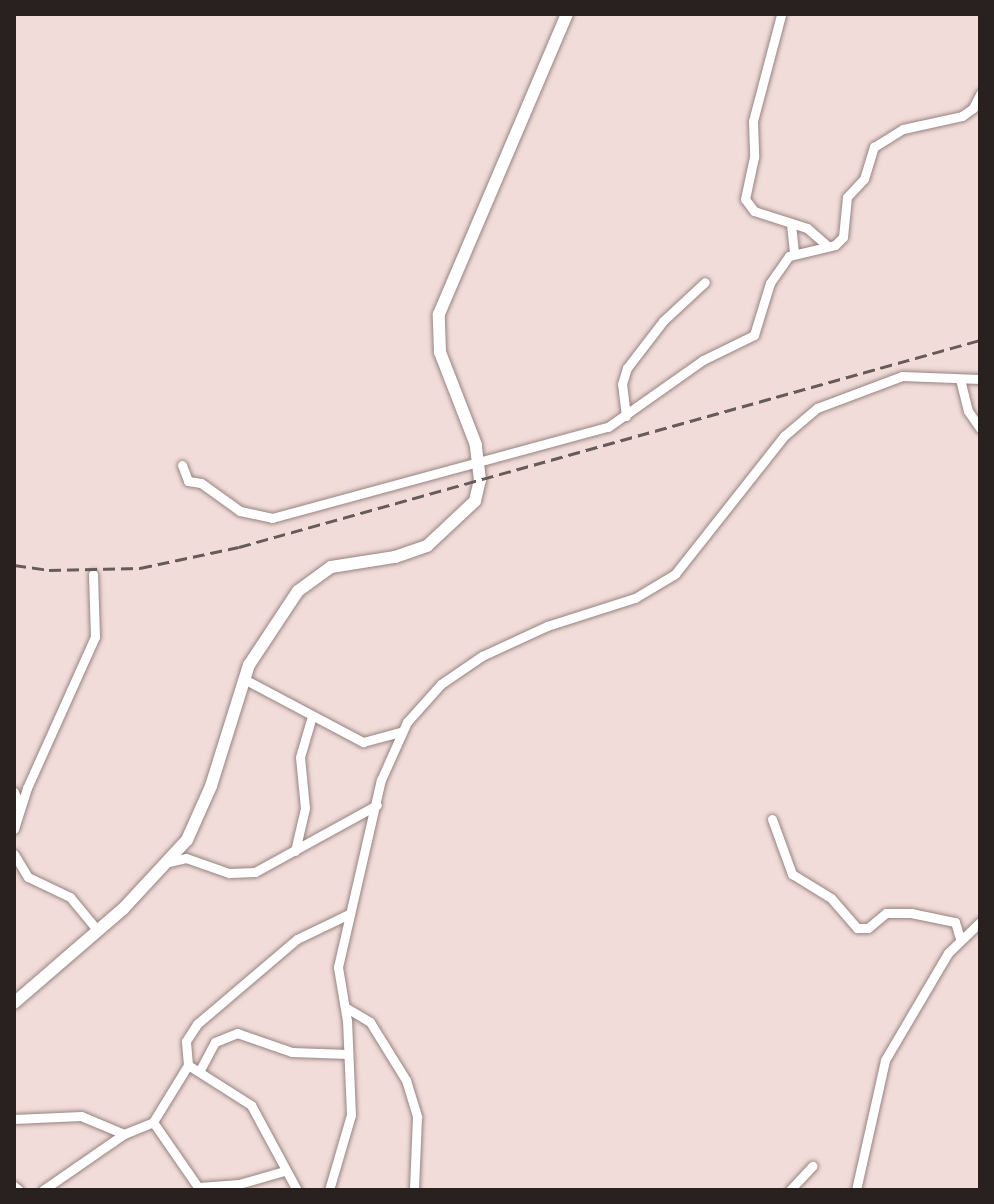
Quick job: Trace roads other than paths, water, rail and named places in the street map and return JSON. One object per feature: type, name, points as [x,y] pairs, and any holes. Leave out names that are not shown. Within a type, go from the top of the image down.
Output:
[{"type":"street","points":[[14,1003],[98,931],[168,863],[198,819],[244,679],[273,621],[316,575],[331,567],[412,552],[451,529],[475,501],[479,464],[440,352],[439,314],[567,14]]},
{"type":"street","points":[[781,15],[753,121],[754,157],[745,199],[754,211],[815,233],[828,246]]},
{"type":"street","points":[[182,465],[188,481],[201,483],[240,511],[272,518],[479,464],[569,434],[602,429],[626,416],[703,360],[754,335],[770,283],[794,253],[828,246],[843,237],[847,197],[864,179],[874,147],[903,129],[962,116],[973,108],[980,94]]},
{"type":"street","points":[[791,224],[794,253]]},
{"type":"street","points":[[626,416],[622,384],[627,368],[663,321],[705,282]]},
{"type":"street","points":[[329,1190],[350,1124],[345,1007],[338,967],[377,805],[401,732],[441,684],[482,656],[547,626],[635,598],[675,574],[784,436],[817,408],[902,376],[980,379]]},
{"type":"street","points":[[960,379],[968,411],[980,428]]},
{"type":"street","points":[[14,829],[20,807],[95,637],[93,574]]},
{"type":"street","points":[[244,679],[363,742],[401,732]]},
{"type":"street","points":[[295,851],[305,808],[300,757],[312,716]]},
{"type":"street","points":[[14,792],[20,807]]},
{"type":"street","points":[[168,863],[186,858],[237,874],[255,872],[377,805]]},
{"type":"street","points":[[772,819],[792,874],[831,898],[857,928],[868,928],[886,913],[911,913],[955,922],[960,938]]},
{"type":"street","points":[[14,854],[28,877],[70,897],[98,931]]},
{"type":"street","points":[[43,1190],[124,1134],[153,1122],[188,1065],[187,1036],[209,1011],[297,939],[349,914]]},
{"type":"street","points":[[856,1190],[885,1060],[960,938],[980,922]]},
{"type":"street","points":[[345,1007],[378,1032],[410,1092],[417,1117],[414,1190]]},
{"type":"street","points":[[200,1070],[215,1042],[237,1033],[252,1034],[292,1052],[348,1054]]},
{"type":"street","points":[[188,1065],[251,1105],[297,1190]]},
{"type":"street","points":[[14,1119],[81,1116],[124,1134]]},
{"type":"street","points":[[153,1122],[199,1189],[239,1184],[284,1171]]},
{"type":"street","points":[[790,1190],[812,1166]]},
{"type":"street","points":[[14,1186],[19,1190]]},
{"type":"railway","points":[[14,565],[49,570],[140,568],[239,547],[980,340]]}]
